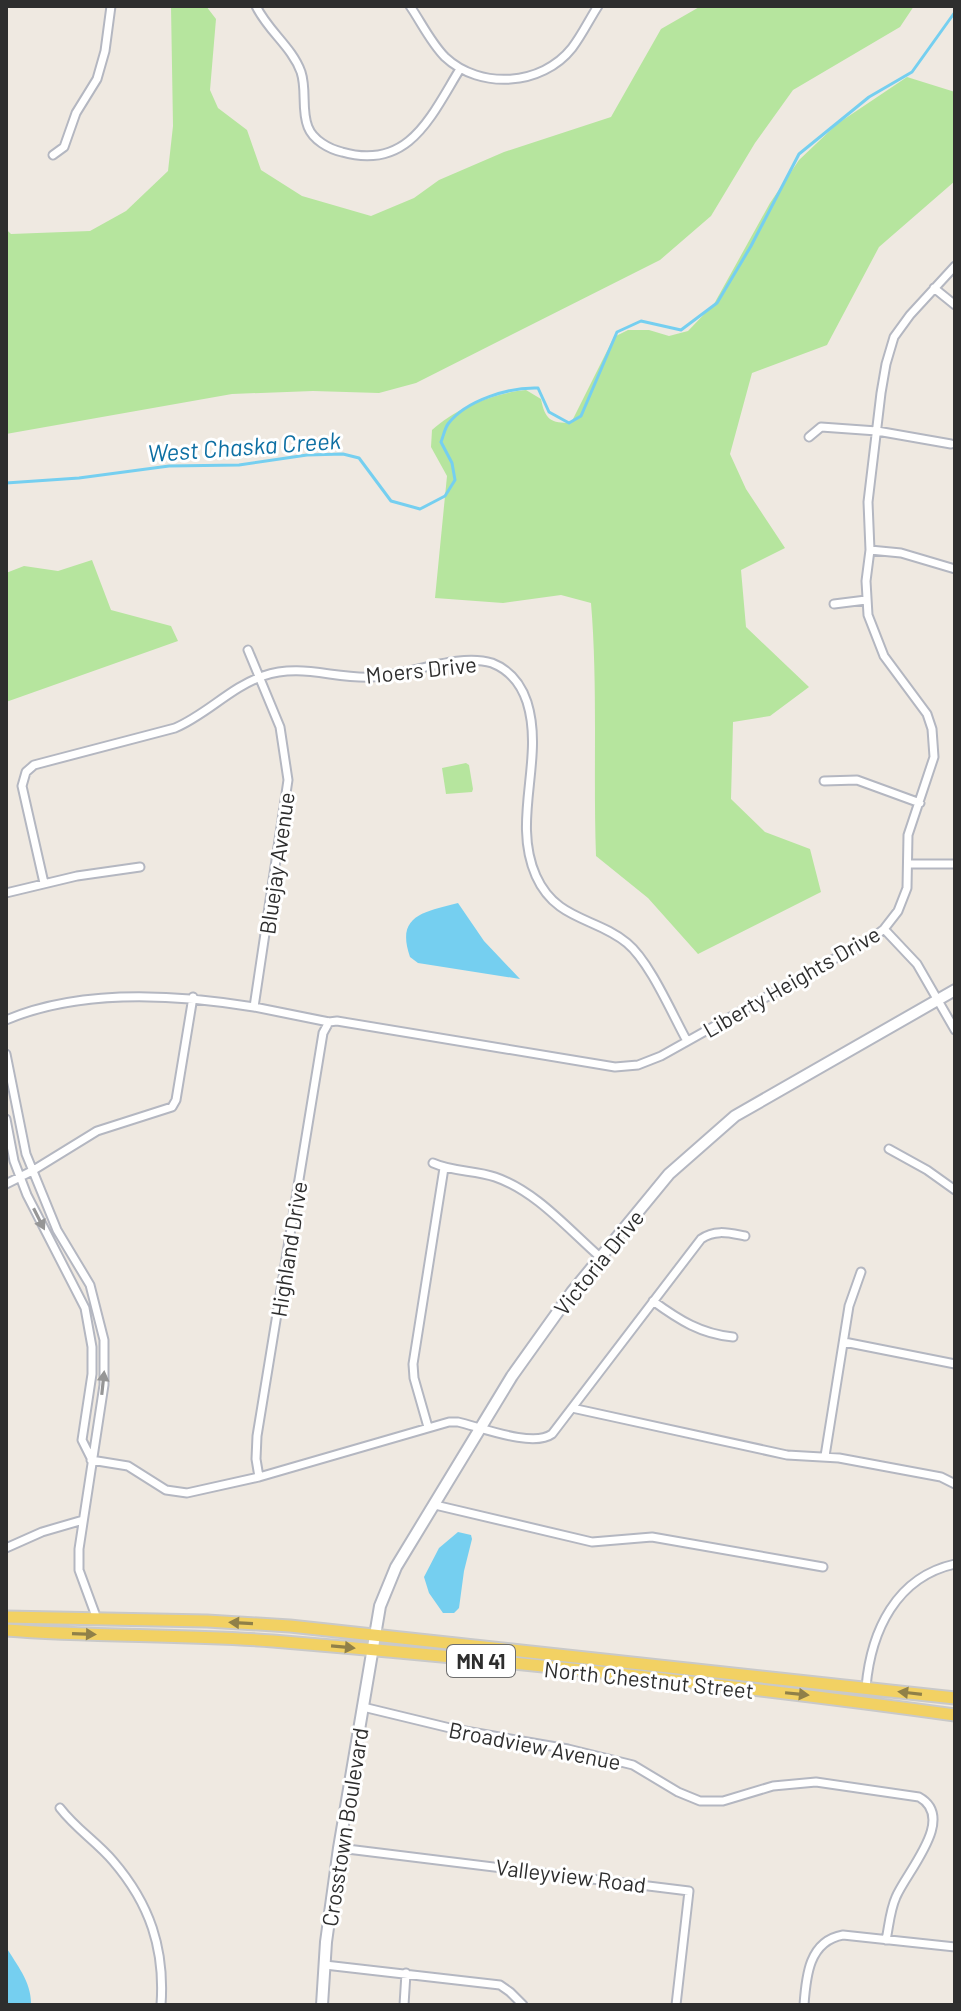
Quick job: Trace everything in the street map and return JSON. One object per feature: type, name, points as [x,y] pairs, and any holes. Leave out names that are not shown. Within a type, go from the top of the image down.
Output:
[{"type":"main road","name":"North Chestnut Street","points":[[6,1617],[290,1626],[955,1698]]},
{"type":"main road","name":"North Chestnut Street","points":[[6,1630],[197,1637],[372,1650],[697,1683],[955,1715]]},
{"type":"street","points":[[53,155],[64,147],[76,113],[97,79],[105,51],[111,6]]},
{"type":"street","points":[[256,6],[264,23],[291,54],[300,72],[308,128],[332,150],[350,155],[369,155],[406,146],[418,135],[460,69]]},
{"type":"street","points":[[410,6],[443,55],[460,69],[505,80],[545,71],[571,49],[598,6]]},
{"type":"street","name":"Liberty Heights Drive","points":[[329,1022],[615,1067],[651,1060],[884,929],[907,888],[908,835],[934,757],[932,729],[921,703],[878,644],[866,600],[870,550],[868,502],[886,364],[894,337],[955,266]]},
{"type":"street","points":[[934,288],[955,305]]},
{"type":"street","points":[[809,437],[821,427],[877,431],[951,444]]},
{"type":"street","points":[[870,550],[901,553],[955,569]]},
{"type":"street","points":[[834,604],[866,600]]},
{"type":"street","name":"Bluejay Avenue","points":[[248,650],[280,727],[288,780],[254,1007]]},
{"type":"street","name":"Moers Drive","points":[[44,883],[22,786],[29,769],[43,762],[175,728],[193,720],[242,686],[294,669],[372,677],[478,661],[495,665],[511,675],[525,698],[532,727],[526,840],[536,877],[551,897],[569,913],[613,934],[637,953],[687,1041]]},
{"type":"street","points":[[824,781],[857,780],[920,803]]},
{"type":"street","points":[[909,864],[955,864]]},
{"type":"street","points":[[6,893],[44,883],[140,867]]},
{"type":"street","points":[[884,929],[917,964],[955,1030]]},
{"type":"street","name":"Victoria Drive","points":[[372,1650],[387,1585],[481,1428],[548,1323],[669,1174],[735,1116],[955,990]]},
{"type":"street","points":[[6,1184],[97,1131],[172,1107],[176,1100],[193,997]]},
{"type":"street","points":[[6,1020],[22,1013],[70,1002],[193,997],[329,1022]]},
{"type":"street","name":"Highland Drive","points":[[259,1477],[257,1436],[323,1033],[329,1022]]},
{"type":"street","points":[[6,1054],[16,1112],[32,1171],[57,1230],[90,1285],[99,1318],[105,1371],[79,1549],[79,1570],[97,1620]]},
{"type":"street","points":[[6,1119],[14,1161],[36,1216],[85,1308],[92,1347],[92,1374],[82,1440],[91,1460]]},
{"type":"street","points":[[889,1149],[955,1190]]},
{"type":"street","points":[[433,1163],[444,1168],[495,1177],[520,1188],[600,1257]]},
{"type":"street","points":[[428,1427],[413,1364],[444,1168]]},
{"type":"street","points":[[91,1460],[128,1466],[166,1490],[187,1493],[259,1477],[428,1427],[458,1422],[540,1440],[552,1434],[705,1236],[718,1232],[745,1236]]},
{"type":"street","points":[[825,1456],[851,1296],[861,1272]]},
{"type":"street","points":[[653,1301],[694,1329],[733,1337]]},
{"type":"street","points":[[844,1342],[955,1364]]},
{"type":"street","points":[[572,1408],[787,1455],[825,1456],[941,1477],[955,1484]]},
{"type":"street","points":[[435,1505],[592,1542],[652,1537],[823,1567]]},
{"type":"street","points":[[6,1548],[42,1532],[83,1520]]},
{"type":"street","points":[[866,1687],[873,1643],[890,1607],[922,1576],[955,1564]]},
{"type":"street","name":"Crosstown Boulevard","points":[[322,2005],[339,1848],[372,1650]]},
{"type":"street","name":"Broadview Avenue","points":[[363,1707],[633,1765],[678,1792],[700,1801],[723,1801],[773,1786],[816,1782],[919,1797],[931,1807],[930,1837],[895,1898],[886,1940]]},
{"type":"street","points":[[60,1808],[74,1827],[112,1860],[147,1909],[161,1958],[161,2005]]},
{"type":"street","name":"Valleyview Road","points":[[339,1848],[689,1891],[676,2005]]},
{"type":"street","points":[[804,2005],[806,1977],[819,1946],[833,1937],[843,1935],[955,1947]]},
{"type":"street","points":[[325,1965],[500,1985],[523,2005]]},
{"type":"street","points":[[404,2005],[406,1973]]},
{"type":"green space","points":[[171,6],[206,6],[216,19],[210,90],[218,108],[247,130],[261,170],[302,196],[371,216],[414,198],[439,180],[504,152],[611,117],[661,29],[701,6],[914,6],[900,27],[793,90],[755,143],[711,216],[660,260],[416,383],[379,393],[313,391],[232,394],[6,434],[6,229],[11,234],[90,231],[126,211],[168,171],[173,126]]},
{"type":"green space","points":[[907,77],[955,92],[955,181],[879,247],[827,345],[752,373],[730,454],[746,489],[785,548],[741,570],[746,627],[809,687],[770,716],[733,722],[731,799],[765,832],[810,849],[821,892],[698,954],[648,898],[596,856],[591,603],[561,595],[503,603],[435,598],[447,476],[431,447],[432,430],[476,403],[501,394],[526,390],[541,399],[550,419],[571,423],[614,337],[628,330],[649,330],[669,336],[688,331],[714,304],[770,203],[799,160],[837,124]]},
{"type":"green space","points":[[92,560],[111,610],[171,626],[178,641],[6,702],[6,573],[24,566],[58,571]]},
{"type":"green space","points":[[469,765],[472,792],[446,794],[442,768]]},
{"type":"water","points":[[458,903],[484,941],[520,979],[418,963],[410,957],[406,943],[410,923],[425,913]]},
{"type":"water","points":[[458,1532],[471,1535],[472,1539],[459,1608],[454,1613],[443,1613],[429,1593],[424,1577],[439,1548]]},
{"type":"water","points":[[6,1947],[26,1982],[31,2005],[6,2005]]},
{"type":"waterway","name":"West Chaska Creek","points":[[6,483],[79,478],[169,466],[239,465],[307,455],[343,454],[359,458],[391,501],[420,509],[445,496],[455,480],[452,463],[441,442],[448,424],[466,408],[502,393],[538,388],[549,412],[569,423],[581,416],[617,332],[641,321],[681,330],[717,303],[799,154],[869,97],[912,72],[955,12]]}]
